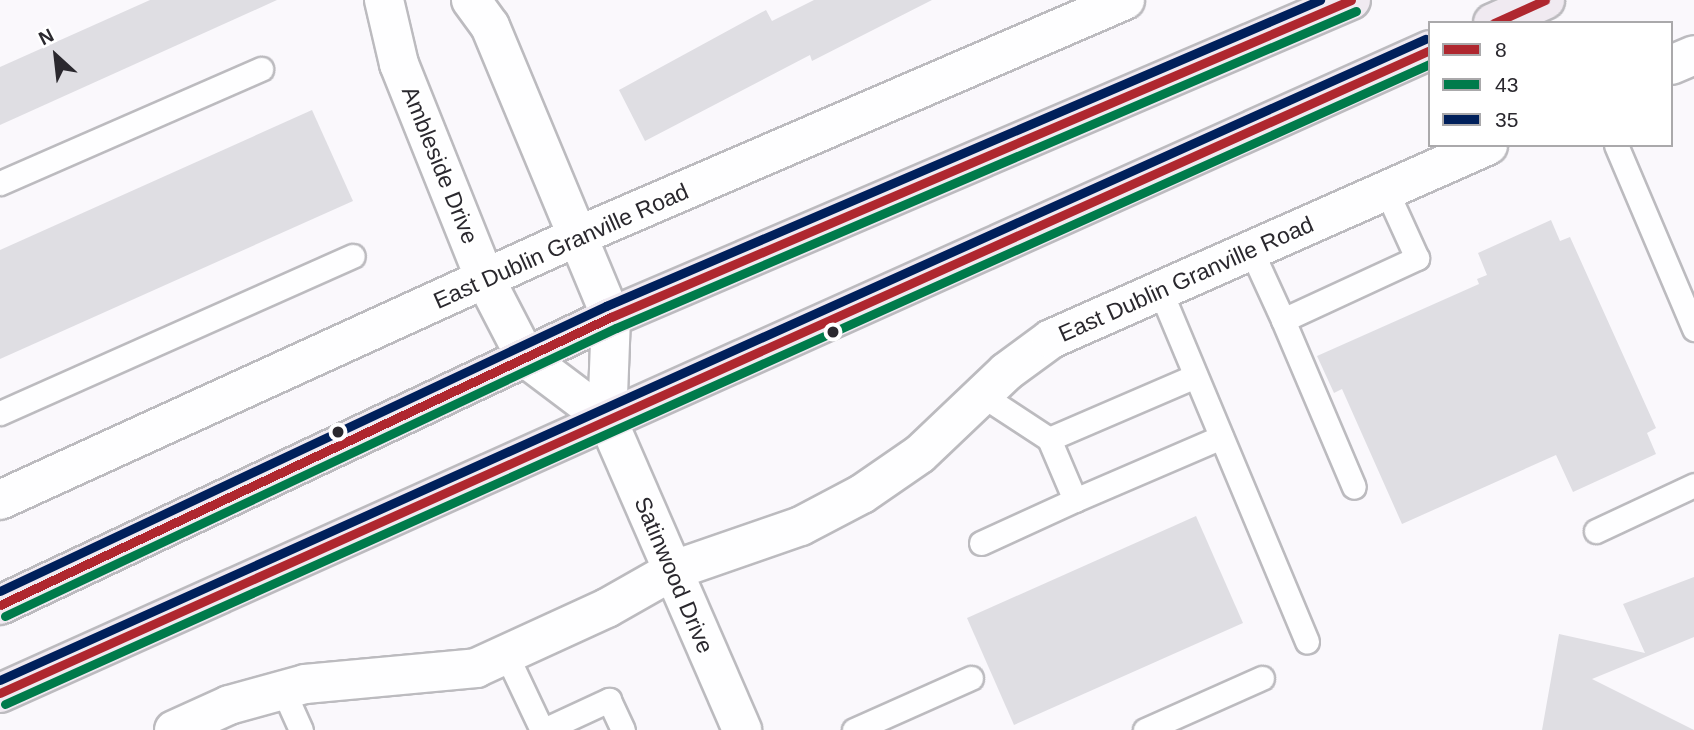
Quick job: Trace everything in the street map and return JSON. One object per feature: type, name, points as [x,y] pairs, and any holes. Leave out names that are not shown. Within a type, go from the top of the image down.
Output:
[{"type":"main road","points":[[0,605],[611,317],[1351,0]]},
{"type":"main road","points":[[1498,21],[1545,0]]},
{"type":"main road","points":[[0,693],[1428,51]]},
{"type":"street","name":"Ambleside Drive","points":[[384,0],[399,64],[485,279],[526,358],[607,419]]},
{"type":"street","points":[[471,0],[490,26],[611,317],[607,419]]},
{"type":"street","name":"East Dublin Granville Road","points":[[0,500],[576,237],[1125,0]]},
{"type":"street","points":[[1673,64],[1694,55]]},
{"type":"street","name":"East Dublin Granville Road","points":[[174,730],[229,705],[305,684],[476,668],[607,608],[674,570],[801,526],[862,494],[920,454],[982,395],[1051,339],[1483,147]]},
{"type":"street","name":"Satinwood Drive","points":[[607,419],[742,730]]},
{"type":"lane","points":[[0,183],[261,69]]},
{"type":"lane","points":[[1617,147],[1694,328]]},
{"type":"lane","points":[[1283,320],[1417,258],[1386,190]]},
{"type":"lane","points":[[1251,250],[1354,487]]},
{"type":"lane","points":[[0,413],[353,256]]},
{"type":"lane","points":[[1160,290],[1307,642]]},
{"type":"lane","points":[[1049,439],[1195,376]]},
{"type":"lane","points":[[982,395],[1049,439],[1075,500]]},
{"type":"lane","points":[[981,543],[1221,437]]},
{"type":"lane","points":[[1596,531],[1694,485]]},
{"type":"lane","points":[[506,654],[543,730],[609,700],[623,730]]},
{"type":"lane","points":[[854,730],[971,678]]},
{"type":"lane","points":[[1145,730],[1262,678]]},
{"type":"lane","points":[[283,690],[301,730]]},
{"type":"building","points":[[150,0],[277,0],[0,125],[0,67]]},
{"type":"building","points":[[814,0],[932,0],[812,61],[810,55],[645,141],[619,90],[766,10],[772,21]]},
{"type":"building","points":[[312,110],[353,201],[0,359],[0,250]]},
{"type":"building","points":[[1551,220],[1560,241],[1570,237],[1656,428],[1647,433],[1656,454],[1573,492],[1556,455],[1402,524],[1342,389],[1334,393],[1317,356],[1479,284],[1477,279],[1487,275],[1478,253]]},
{"type":"building","points":[[1196,516],[1243,623],[1014,725],[967,618]]},
{"type":"building","points":[[1694,577],[1694,637],[1592,679],[1694,730],[1542,730],[1559,634],[1645,653],[1623,604]]},
{"type":"transit line","name":"35","points":[[0,591],[606,306],[1320,0]]},
{"type":"transit line","name":"8","points":[[0,605],[611,317],[1351,0]]},
{"type":"transit line","name":"8","points":[[1498,21],[1545,0]]},
{"type":"transit line","name":"43","points":[[5,616],[616,328],[1356,11]]},
{"type":"transit line","name":"35","points":[[0,680],[1425,39]]},
{"type":"transit line","name":"8","points":[[0,693],[1428,51]]},
{"type":"transit line","name":"43","points":[[5,704],[1428,65]]}]
